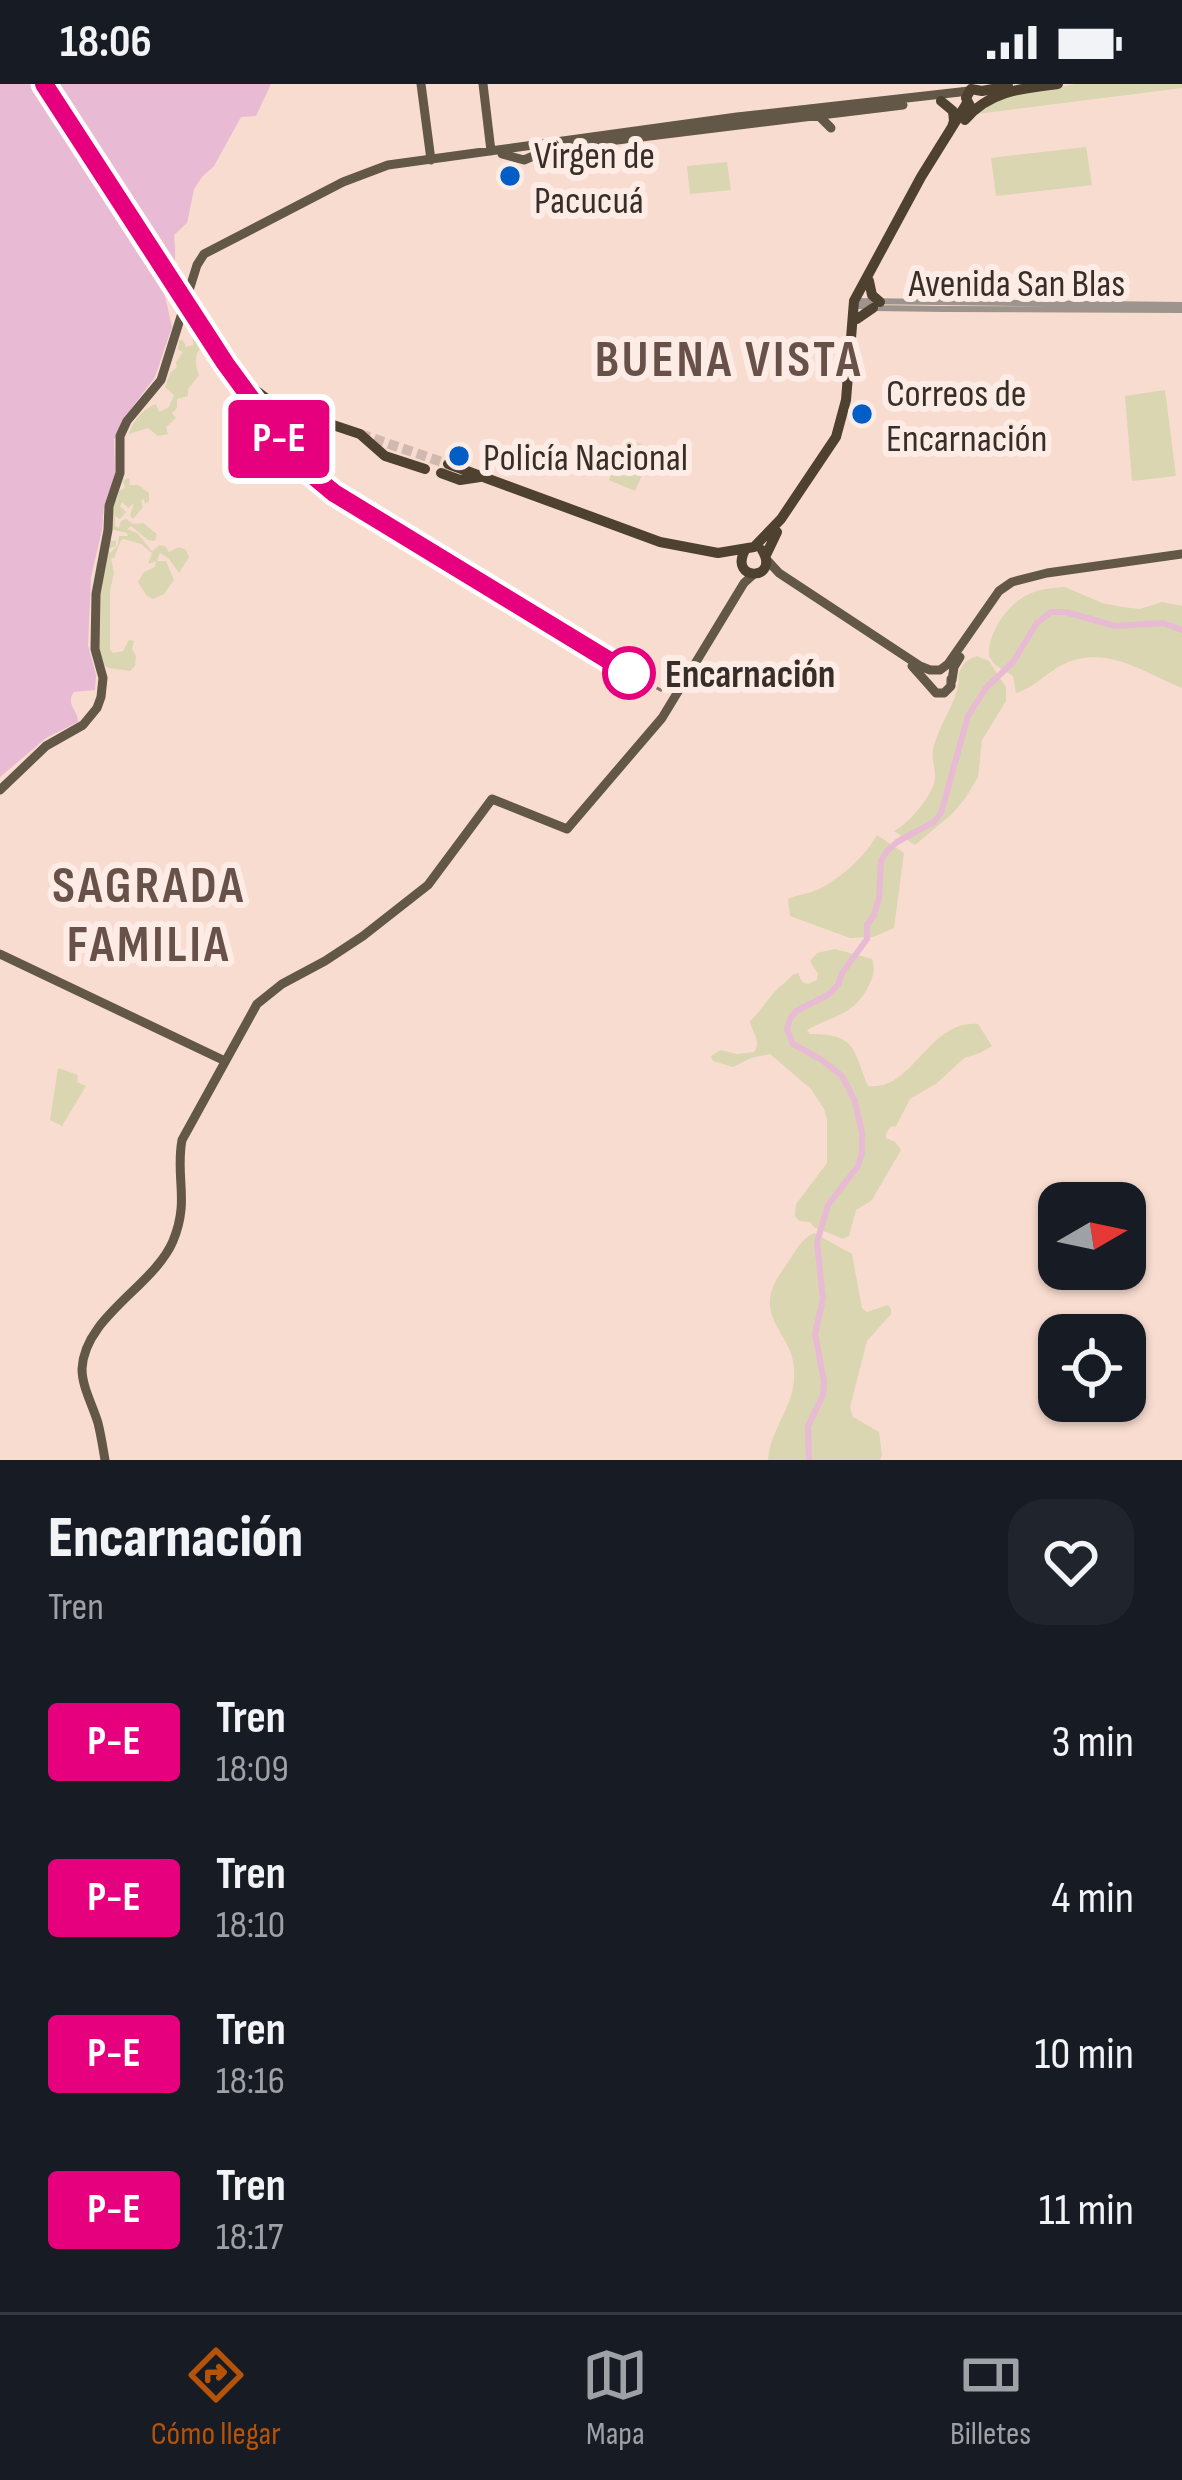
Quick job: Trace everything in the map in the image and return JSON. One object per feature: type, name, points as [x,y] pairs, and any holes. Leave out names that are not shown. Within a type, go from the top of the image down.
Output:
[{"type":"highway","points":[[50,84],[245,383],[271,403],[363,436],[385,456],[425,469]]},
{"type":"highway","points":[[755,565],[847,424],[856,319],[921,177],[974,99],[1024,84]]},
{"type":"highway","points":[[750,548],[781,519],[839,429],[869,281],[974,99],[1058,84]]},
{"type":"highway","points":[[940,101],[953,111],[952,128]]},
{"type":"highway","points":[[444,469],[487,477],[647,538],[755,565]]},
{"type":"highway","points":[[750,548],[755,565]]},
{"type":"highway","points":[[718,553],[762,550],[755,565]]},
{"type":"main road","points":[[421,84],[431,160]]},
{"type":"main road","points":[[483,84],[491,151]]},
{"type":"main road","points":[[448,158],[523,151],[737,117],[974,99]]},
{"type":"main road","points":[[0,790],[46,746],[83,725],[101,698],[104,678],[94,649],[96,594],[109,506],[120,473],[120,436],[161,380],[199,260],[212,250],[364,172],[388,165],[974,99]]},
{"type":"main road","points":[[818,115],[831,128]]},
{"type":"main road","points":[[755,565],[913,667],[936,693],[944,693],[950,689],[956,663],[995,605],[1018,585],[1182,557]]},
{"type":"main road","points":[[929,686],[930,675],[948,664],[999,591],[1012,582],[1048,573],[1182,557]]},
{"type":"main road","points":[[755,565],[779,573],[920,666],[949,674],[952,680]]},
{"type":"main road","points":[[105,1460],[83,1380],[85,1354],[98,1329],[171,1246],[183,1208],[182,1140],[256,1004],[363,936],[428,885],[492,799],[565,828],[658,724],[755,565]]},
{"type":"main road","points":[[0,954],[225,1061]]},
{"type":"street","name":"Avenida San Blas","points":[[863,304],[1182,307]]},
{"type":"shaded area","points":[[0,84],[271,84],[256,116],[241,117],[214,166],[194,189],[187,223],[174,235],[175,265],[164,292],[172,327],[155,377],[122,421],[114,440],[115,474],[91,577],[88,645],[95,690],[74,692],[71,700],[78,722],[46,738],[0,777]]},
{"type":"shaded area","points":[[1075,84],[1182,84],[1182,88],[977,114],[999,98]]},
{"type":"shaded area","points":[[1086,147],[1092,185],[996,196],[991,158]]},
{"type":"shaded area","points":[[727,162],[731,190],[690,194],[687,166]]},
{"type":"shaded area","points":[[194,324],[209,345],[197,353],[199,375],[188,396],[177,399],[172,413],[176,418],[166,427],[168,434],[158,436],[148,428],[129,434],[147,409],[156,404],[159,412],[169,407],[174,395],[165,387],[183,352],[178,350],[179,340],[186,347],[193,345],[187,329]]},
{"type":"shaded area","points":[[1165,390],[1176,476],[1132,481],[1125,396]]},
{"type":"shaded area","points":[[626,438],[653,449],[635,491],[609,480]]},
{"type":"shaded area","points":[[127,478],[129,485],[149,493],[149,501],[141,501],[143,507],[133,519],[134,503],[128,508],[122,502],[126,512],[120,519],[115,516],[115,526],[119,528],[126,519],[143,523],[157,534],[155,541],[131,526],[127,529],[137,533],[152,551],[160,545],[169,552],[179,547],[189,557],[179,573],[160,553],[157,561],[166,561],[174,580],[164,594],[153,599],[138,582],[155,567],[156,561],[148,564],[152,553],[124,539],[111,558],[110,650],[123,651],[129,640],[134,641],[135,666],[130,671],[97,662],[96,565],[110,541],[116,541],[116,546],[108,549],[110,553],[118,545],[119,536],[128,536],[110,529],[113,500],[125,488]]},
{"type":"shaded area","points":[[1065,587],[1122,607],[1140,609],[1162,602],[1182,606],[1182,688],[1125,663],[1095,657],[1064,664],[1016,693],[1013,676],[989,656],[996,627],[1025,596]]},
{"type":"shaded area","points":[[977,656],[989,661],[1006,687],[1006,701],[982,740],[978,777],[966,797],[915,845],[894,831],[930,793],[935,779],[935,742],[956,694],[960,670]]},
{"type":"shaded area","points":[[877,835],[904,853],[894,928],[873,937],[850,938],[790,916],[788,899],[835,880]]},
{"type":"shaded area","points":[[835,949],[872,959],[872,980],[849,1010],[807,1030],[845,1041],[868,1086],[897,1078],[933,1043],[961,1026],[978,1024],[992,1046],[964,1058],[910,1099],[896,1126],[886,1134],[901,1150],[872,1200],[856,1210],[849,1236],[843,1239],[795,1216],[796,1204],[827,1163],[827,1119],[811,1089],[770,1054],[733,1067],[711,1056],[721,1050],[754,1052],[757,1041],[750,1021],[792,975],[798,973],[808,984],[817,980],[810,961],[817,953]]},
{"type":"shaded area","points":[[58,1068],[78,1075],[77,1082],[86,1086],[62,1126],[50,1120]]},
{"type":"shaded area","points":[[814,1233],[852,1254],[862,1308],[867,1312],[888,1305],[891,1309],[867,1341],[850,1407],[853,1417],[879,1432],[880,1460],[768,1460],[794,1380],[789,1349],[771,1314],[773,1286],[800,1244]]},
{"type":"waterway","points":[[809,1460],[808,1426],[823,1395],[824,1381],[815,1334],[823,1299],[817,1242],[828,1205],[858,1166],[862,1133],[855,1101],[842,1076],[793,1044],[787,1029],[790,1019],[838,985],[867,939],[867,925],[879,898],[881,861],[897,842],[934,822],[941,813],[968,716],[986,688],[1013,662],[1037,623],[1051,612],[1066,612],[1115,626],[1163,623],[1182,630]]},
{"type":"tunnel","points":[[360,434],[448,464]]},
{"type":"railway","points":[[44,84],[225,363],[289,452],[334,493],[619,666]]},
{"type":"railway","points":[[641,679],[664,692]]},
{"type":"train","name":"P-E","points":[[44,84],[225,363],[299,463],[334,493],[631,674]]},
{"type":"place","name":"Virgen de Pacucuá","points":[[510,176]]},
{"type":"place","name":"Correos de Encarnación","points":[[862,414]]},
{"type":"place","name":"Policía Nacional","points":[[459,456]]},
{"type":"place","name":"Encarnación","points":[[629,673]]},
{"type":"district","name":"BUENA VISTA","points":[[729,358]]},
{"type":"district","name":"SAGRADA FAMILIA","points":[[149,913]]}]
